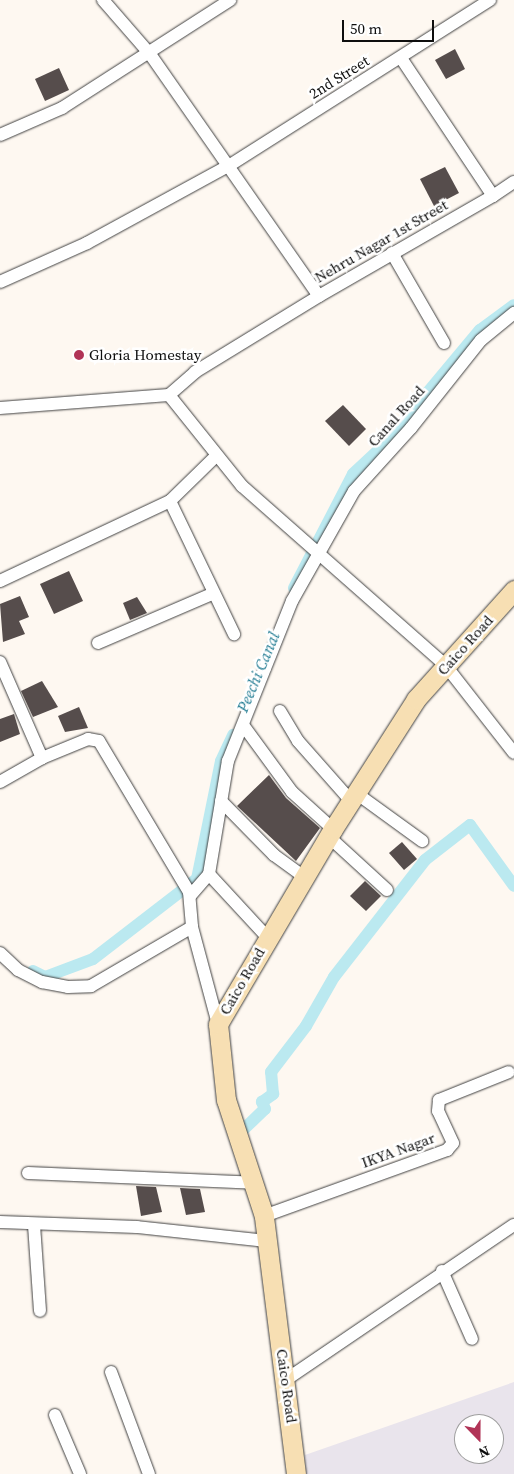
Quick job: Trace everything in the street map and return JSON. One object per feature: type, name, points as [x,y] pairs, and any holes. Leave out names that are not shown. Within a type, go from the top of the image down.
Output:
[{"type":"street","name":"Nehru Nagar 1st Street","points":[[104,0],[150,54],[230,165],[319,296],[514,182]]},
{"type":"street","points":[[0,135],[62,108],[150,54],[230,0]]},
{"type":"street","name":"2nd Street","points":[[0,282],[87,243],[230,165],[490,0]]},
{"type":"street","points":[[401,58],[493,196]]},
{"type":"street","points":[[392,253],[444,343]]},
{"type":"street","points":[[0,408],[169,395],[195,372],[319,296]]},
{"type":"street","name":"Canal Road","points":[[209,874],[228,761],[313,548],[369,470],[411,428],[481,340],[514,313]]},
{"type":"street","points":[[169,395],[215,457],[313,548],[446,666],[514,753]]},
{"type":"street","points":[[0,581],[170,501],[215,457]]},
{"type":"street","points":[[170,501],[234,634]]},
{"type":"street","name":"Caico Road","points":[[296,1474],[287,1379],[265,1241],[264,1216],[226,1100],[218,1024],[330,833],[416,699],[514,590]]},
{"type":"street","points":[[98,644],[214,593]]},
{"type":"street","points":[[0,662],[42,758]]},
{"type":"street","points":[[280,712],[298,741],[353,797],[422,841]]},
{"type":"street","points":[[242,725],[292,792],[387,890]]},
{"type":"street","points":[[0,782],[42,758],[88,739],[99,741],[190,894],[192,927],[218,1024]]},
{"type":"street","points":[[221,801],[274,856],[304,877]]},
{"type":"street","points":[[190,894],[209,874],[268,938]]},
{"type":"street","points":[[0,953],[18,970],[42,982],[68,988],[91,986],[192,927]]},
{"type":"street","name":"IKYA Nagar","points":[[264,1216],[447,1150],[453,1143],[438,1111],[439,1100],[509,1072]]},
{"type":"street","points":[[28,1173],[254,1183]]},
{"type":"street","points":[[0,1222],[34,1226],[137,1227],[265,1241]]},
{"type":"street","points":[[287,1379],[442,1271],[514,1225]]},
{"type":"street","points":[[34,1226],[40,1311]]},
{"type":"street","points":[[442,1271],[472,1339]]},
{"type":"street","points":[[111,1372],[149,1474]]},
{"type":"street","points":[[55,1415],[80,1474]]},
{"type":"shaded area","points":[[514,1382],[514,1474],[306,1474],[305,1455]]},
{"type":"building","points":[[455,49],[465,69],[446,79],[435,60]]},
{"type":"building","points":[[59,68],[69,90],[45,101],[35,79]]},
{"type":"building","points":[[445,167],[459,193],[434,206],[420,179]]},
{"type":"building","points":[[343,405],[366,429],[349,446],[325,421]]},
{"type":"building","points":[[69,571],[83,601],[54,614],[40,584]]},
{"type":"building","points":[[20,596],[29,617],[19,621],[25,634],[3,642],[0,604]]},
{"type":"building","points":[[137,597],[147,613],[130,620],[123,603]]},
{"type":"building","points":[[42,681],[58,707],[33,717],[21,691]]},
{"type":"building","points":[[79,707],[88,728],[65,732],[58,716]]},
{"type":"building","points":[[14,714],[20,734],[0,742],[0,719]]},
{"type":"building","points":[[269,775],[286,798],[320,828],[296,861],[237,806]]},
{"type":"building","points":[[402,842],[417,859],[404,870],[389,853]]},
{"type":"building","points":[[365,881],[381,896],[366,911],[350,896]]},
{"type":"building","points":[[136,1186],[156,1187],[162,1212],[141,1216]]},
{"type":"building","points":[[180,1188],[200,1189],[205,1212],[186,1215]]},
{"type":"waterway","name":"Peechi Canal","points":[[294,588],[353,474],[382,447],[480,330],[514,305]]},
{"type":"waterway","name":"Peechi Canal","points":[[33,971],[45,977],[93,959],[197,879],[221,761],[233,735]]},
{"type":"waterway","points":[[244,1129],[265,1109],[262,1102],[273,1094],[271,1072],[306,1026],[334,977],[425,860],[470,825],[514,886]]},
{"type":"place","name":"Gloria Homestay","points":[[79,355]]}]
